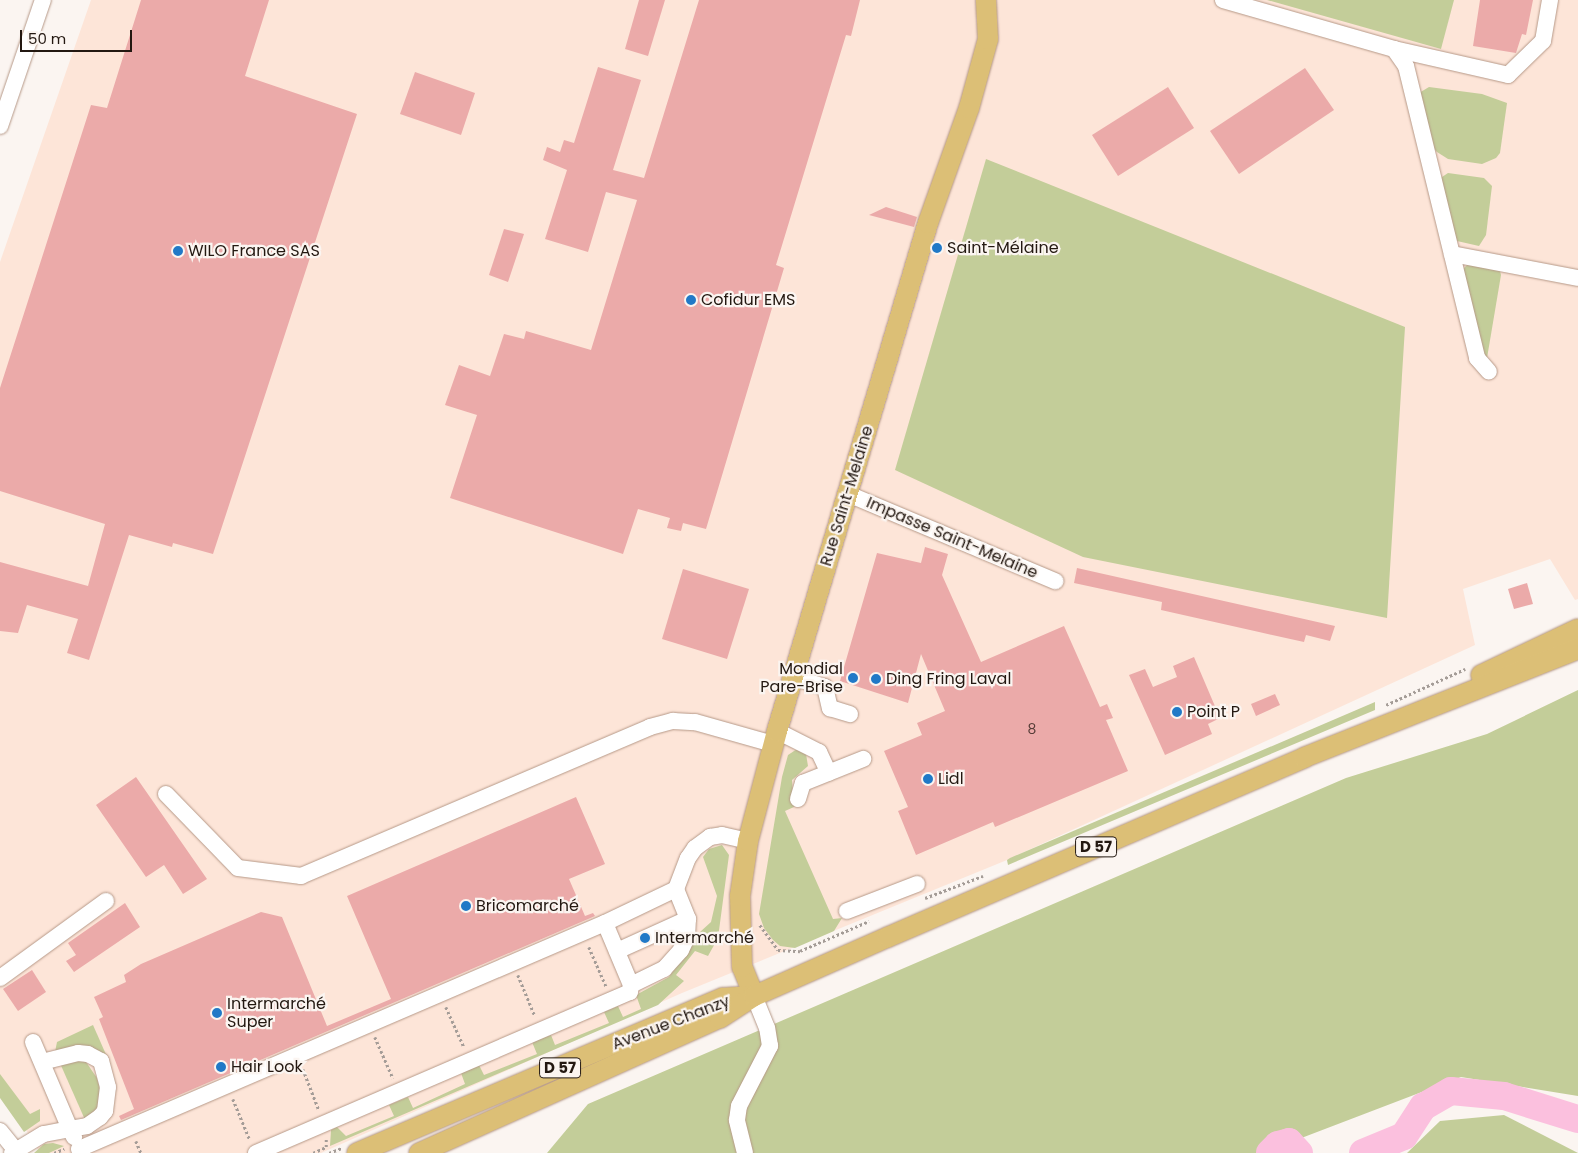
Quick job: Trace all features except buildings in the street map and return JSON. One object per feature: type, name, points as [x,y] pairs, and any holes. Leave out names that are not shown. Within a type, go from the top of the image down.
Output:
[{"type":"main road","name":"Rue Saint-Melaine","points":[[754,996],[742,967],[740,896],[748,841],[792,677],[928,223],[969,108],[988,39],[986,0]]},
{"type":"main road","name":"D 57","points":[[754,996],[1305,757],[1578,629]]},
{"type":"main road","name":"D 57","points":[[1305,757],[1578,649]]},
{"type":"main road","name":"Avenue Chanzy","points":[[357,1153],[723,998],[754,996]]},
{"type":"main road","name":"Avenue Chanzy","points":[[419,1153],[730,1013],[754,996]]},
{"type":"street","points":[[0,126],[43,0]]},
{"type":"street","points":[[1223,0],[1394,49],[1508,75],[1543,41],[1550,0]]},
{"type":"street","points":[[1394,49],[1406,66],[1477,358],[1489,372]]},
{"type":"street","points":[[1452,254],[1578,278]]},
{"type":"street","name":"Impasse Saint-Melaine","points":[[848,494],[1055,581]]},
{"type":"street","points":[[792,677],[825,687],[830,708],[850,714]]},
{"type":"street","points":[[166,794],[238,868],[301,876],[650,727],[673,722],[695,722],[775,737],[819,752],[829,772]]},
{"type":"street","points":[[798,799],[803,783],[863,759]]},
{"type":"street","points":[[631,985],[664,969],[686,938],[688,919],[676,889],[688,858],[702,842],[722,835],[748,841]]},
{"type":"street","points":[[847,911],[917,884]]},
{"type":"street","points":[[33,1042],[80,1151],[298,1054],[605,923],[676,889]]},
{"type":"street","points":[[0,978],[106,901]]},
{"type":"street","points":[[617,951],[688,919]]},
{"type":"street","points":[[256,1153],[630,992],[631,985],[605,923]]},
{"type":"street","points":[[745,1153],[737,1120],[739,1106],[770,1046],[754,996]]},
{"type":"street","points":[[0,1131],[15,1152],[44,1134],[87,1126],[105,1111],[108,1087],[105,1069],[100,1061],[88,1054],[64,1054],[42,1062]]},
{"type":"path","points":[[1378,708],[1474,665]]},
{"type":"path","points":[[919,901],[988,874]]},
{"type":"path","points":[[759,922],[778,950],[800,950],[875,918]]},
{"type":"path","points":[[583,932],[612,999]]},
{"type":"path","points":[[512,963],[541,1030]]},
{"type":"path","points":[[441,994],[470,1061]]},
{"type":"path","points":[[369,1024],[399,1092]]},
{"type":"path","points":[[298,1054],[324,1124],[326,1147],[313,1153]]},
{"type":"path","points":[[227,1085],[256,1153]]},
{"type":"shaded area","points":[[91,0],[1578,0],[1578,599],[1575,600],[1550,559],[1463,589],[1475,645],[1007,860],[682,993],[321,1153],[40,1153],[0,1087],[0,262]]},
{"type":"green space","points":[[1267,0],[1454,0],[1441,49]]},
{"type":"green space","points":[[1429,87],[1482,94],[1507,103],[1500,153],[1496,158],[1482,164],[1448,159],[1433,148],[1419,93]]},
{"type":"green space","points":[[986,159],[1405,327],[1387,618],[1083,557],[895,470]]},
{"type":"green space","points":[[1448,173],[1484,178],[1492,186],[1486,235],[1479,246],[1457,241],[1440,184],[1442,177]]},
{"type":"green space","points":[[1468,264],[1500,271],[1501,275],[1486,364],[1462,270]]},
{"type":"green space","points":[[1578,690],[1578,1096],[1461,1077],[1262,1153],[547,1153],[588,1104],[1346,778],[1487,734]]},
{"type":"green space","points":[[1375,702],[1375,710],[1008,865],[1007,860],[1010,858]]},
{"type":"green space","points":[[797,749],[806,754],[808,766],[792,780],[794,807],[785,811],[833,919],[842,918],[834,931],[795,948],[780,946],[773,940],[764,928],[759,914],[782,777],[788,755]]},
{"type":"green space","points":[[722,845],[729,855],[718,938],[708,956],[695,951],[676,975],[684,981],[658,1005],[330,1146],[331,1130],[337,1127],[346,1136],[394,1116],[389,1105],[408,1097],[413,1108],[465,1084],[461,1073],[479,1065],[484,1075],[537,1054],[532,1042],[551,1035],[555,1045],[609,1023],[604,1012],[618,1006],[623,1017],[641,1009],[636,995],[669,977],[700,932],[711,922],[717,896],[703,857],[709,849]]},
{"type":"green space","points":[[93,1025],[108,1059],[55,1052],[57,1042]]},
{"type":"green space","points":[[84,1059],[97,1078],[101,1092],[101,1108],[86,1122],[59,1061]]},
{"type":"green space","points":[[0,1074],[30,1114],[40,1109],[40,1121],[24,1132],[0,1098]]},
{"type":"green space","points":[[1504,1115],[1578,1153],[1407,1153],[1440,1121]]},
{"type":"green space","points":[[53,1143],[64,1146],[49,1153],[34,1153],[44,1144]]},
{"type":"waterway","points":[[1363,1153],[1404,1136],[1423,1107],[1451,1091],[1504,1096],[1578,1119]]},
{"type":"waterway","points":[[1270,1153],[1278,1145],[1289,1142],[1299,1153]]},
{"type":"place","name":"Saint-Mélaine","points":[[937,248]]},
{"type":"place","name":"WILO France SAS","points":[[178,251]]},
{"type":"place","name":"Cofidur EMS","points":[[691,300]]},
{"type":"place","name":"Mondial Pare-Brise","points":[[853,678]]},
{"type":"place","name":"Ding Fring Laval","points":[[876,679]]},
{"type":"place","name":"Point P","points":[[1177,712]]},
{"type":"place","name":"Lidl","points":[[928,779]]},
{"type":"place","name":"Bricomarché","points":[[466,906]]},
{"type":"place","name":"Intermarché","points":[[645,938]]},
{"type":"place","name":"Intermarché Super","points":[[217,1013]]},
{"type":"place","name":"Hair Look","points":[[221,1067]]}]
